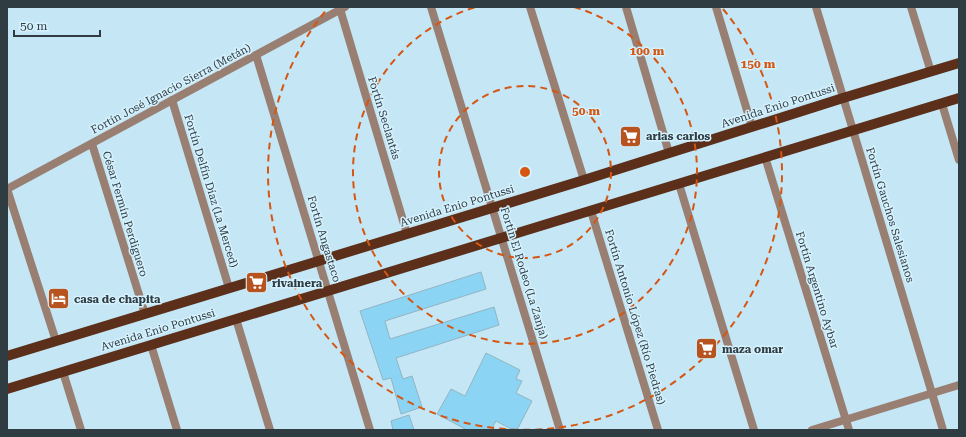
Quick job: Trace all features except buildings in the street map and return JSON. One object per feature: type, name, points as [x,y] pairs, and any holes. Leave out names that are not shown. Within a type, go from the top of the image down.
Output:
[{"type":"main road","name":"Avenida Enio Pontussi","points":[[7,356],[584,180],[959,63]]},
{"type":"main road","name":"Avenida Enio Pontussi","points":[[7,389],[679,184],[765,156],[959,98]]},
{"type":"street","name":"Fortín El Rodeo (La Zanja)","points":[[431,7],[560,430]]},
{"type":"street","points":[[530,7],[584,180]]},
{"type":"street","points":[[626,7],[669,153]]},
{"type":"street","points":[[716,7],[752,127]]},
{"type":"street","name":"Fortín Gauchos Salesianos","points":[[816,7],[943,430]]},
{"type":"street","points":[[911,7],[931,72]]},
{"type":"street","name":"Fortín José Ignacio Sierra (Metán)","points":[[7,189],[342,8]]},
{"type":"street","name":"Fortín Seclantás","points":[[342,8],[407,234]]},
{"type":"street","name":"Fortín Angastaco","points":[[256,55],[370,430]]},
{"type":"street","name":"Fortín Delfín Díaz (La Merced)","points":[[172,100],[229,288]]},
{"type":"street","points":[[942,104],[959,160]]},
{"type":"street","name":"César Fermín Perdiguero","points":[[92,144],[145,314]]},
{"type":"street","name":"Fortín Argentino Aybar","points":[[765,156],[849,430]]},
{"type":"street","points":[[679,184],[754,430]]},
{"type":"street","points":[[7,189],[56,341]]},
{"type":"street","name":"Fortín Antonio López (Río Piedras)","points":[[591,211],[658,430]]},
{"type":"street","points":[[236,319],[270,430]]},
{"type":"street","points":[[151,345],[177,430]]},
{"type":"street","points":[[63,372],[81,430]]},
{"type":"street","points":[[812,430],[959,384]]},
{"type":"place","name":"arias carlos","points":[[630,136]]},
{"type":"place","name":"rivainera","points":[[256,283]]},
{"type":"place","name":"casa de chapita","points":[[58,299]]},
{"type":"place","name":"maza omar","points":[[707,349]]}]
